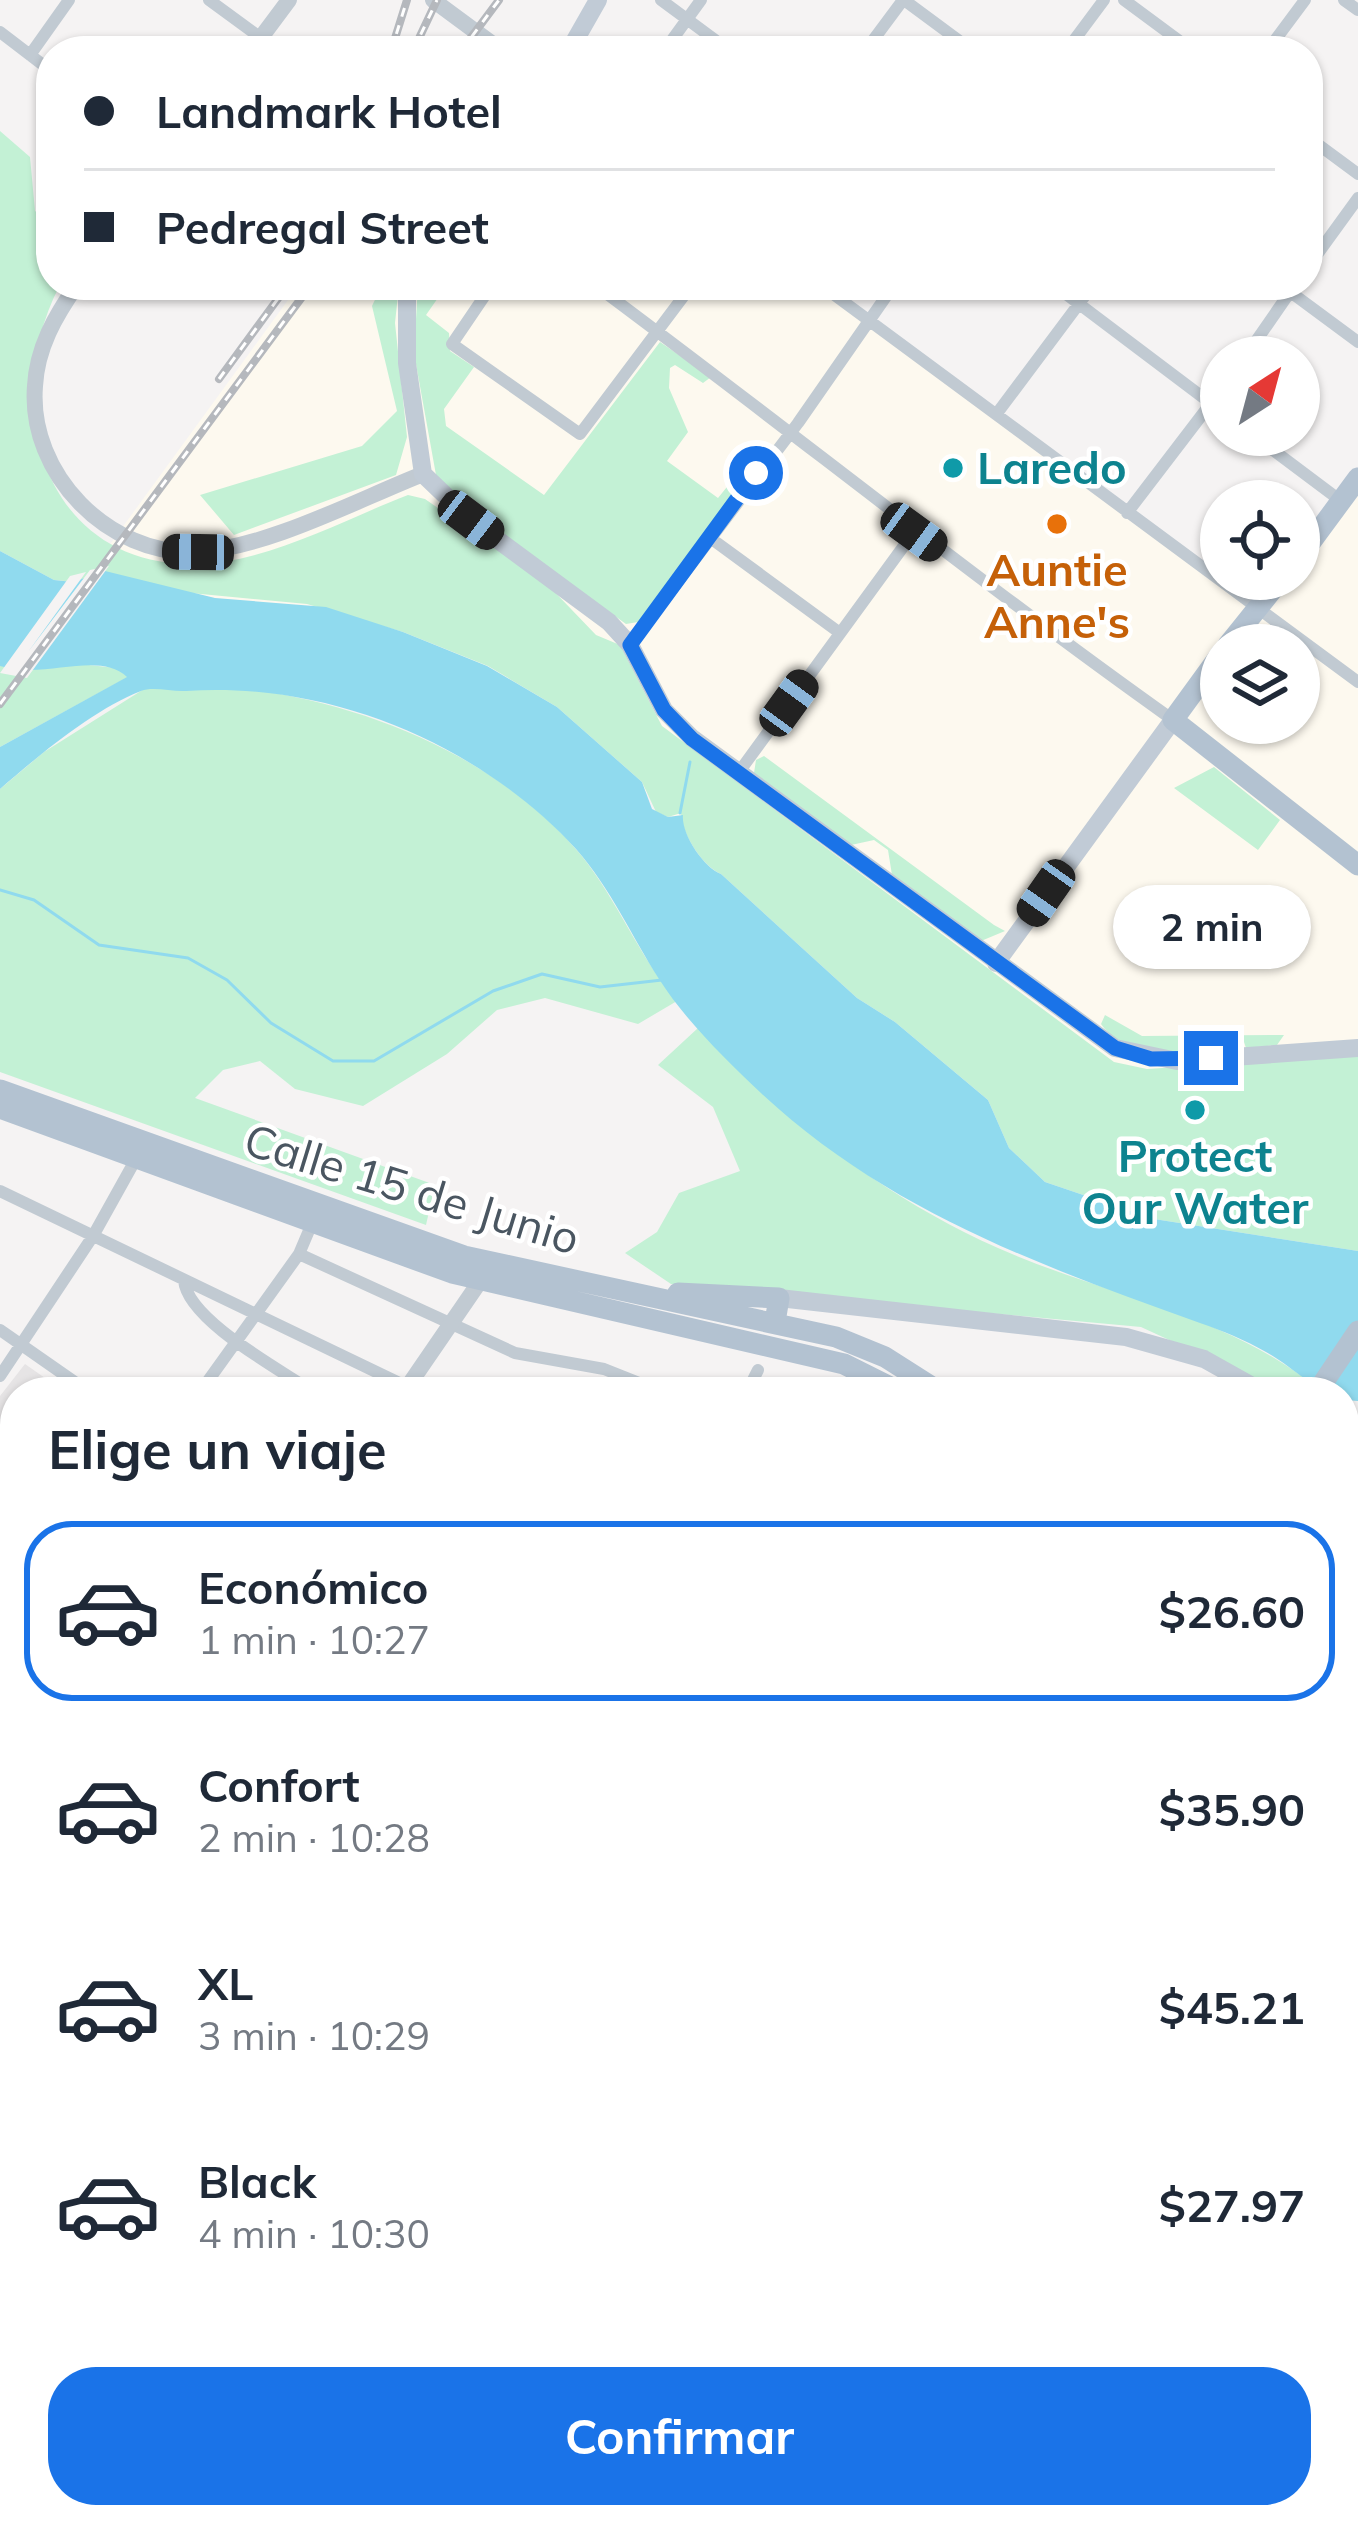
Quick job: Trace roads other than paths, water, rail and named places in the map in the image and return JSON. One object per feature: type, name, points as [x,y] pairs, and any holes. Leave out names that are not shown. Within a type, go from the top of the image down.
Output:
[{"type":"main road","points":[[578,36],[598,0]]},
{"type":"main road","points":[[407,300],[407,363],[423,474],[471,520],[609,622],[630,645],[677,726],[1115,1048],[1151,1059],[1358,1048]]},
{"type":"main road","points":[[1320,537],[1350,507],[1358,478]]},
{"type":"main road","points":[[1243,624],[1262,600]]},
{"type":"main road","points":[[997,963],[1200,683]]},
{"type":"main road","points":[[1174,719],[1358,865]]},
{"type":"main road","name":"Calle 15 de Junio","points":[[0,1090],[137,1157],[313,1221],[485,1273],[645,1295],[775,1322],[867,1349],[915,1377]]},
{"type":"main road","name":"Calle 15 de Junio","points":[[0,1108],[41,1114],[575,1304],[844,1364],[870,1377]]},
{"type":"main road","points":[[575,1304],[711,1292],[1126,1336],[1204,1359],[1236,1377]]},
{"type":"main road","points":[[775,1322],[779,1298]]},
{"type":"main road","points":[[1328,1377],[1358,1331]]},
{"type":"main road","points":[[1340,1377],[1358,1351]]},
{"type":"street","points":[[43,36],[69,0]]},
{"type":"street","points":[[209,0],[247,36]]},
{"type":"street","points":[[263,36],[289,0]]},
{"type":"street","points":[[433,0],[482,36]]},
{"type":"street","points":[[662,0],[710,36]]},
{"type":"street","points":[[675,36],[701,0]]},
{"type":"street","points":[[876,36],[903,0],[952,36]]},
{"type":"street","points":[[1077,36],[1104,0]]},
{"type":"street","points":[[1124,0],[1173,36]]},
{"type":"street","points":[[1278,36],[1305,0]]},
{"type":"street","points":[[1344,0],[1358,10]]},
{"type":"street","points":[[0,32],[36,60]]},
{"type":"street","points":[[30,55],[36,47]]},
{"type":"street","points":[[1323,148],[1358,174]]},
{"type":"street","points":[[1323,246],[1358,198]]},
{"type":"street","points":[[68,300],[48,331],[38,362],[38,423],[62,482],[89,513],[125,537],[172,551],[222,548],[423,474]]},
{"type":"street","points":[[482,300],[452,344],[580,434],[681,300]]},
{"type":"street","points":[[615,300],[872,490],[914,532],[1174,719]]},
{"type":"street","points":[[842,300],[1358,682]]},
{"type":"street","points":[[630,645],[885,300]]},
{"type":"street","points":[[1074,300],[1200,395]]},
{"type":"street","points":[[998,412],[1080,300]]},
{"type":"street","points":[[1258,336],[1281,300]]},
{"type":"street","points":[[1305,300],[1358,342]]},
{"type":"street","points":[[1126,513],[1200,424]]},
{"type":"street","points":[[1281,456],[1350,507]]},
{"type":"street","points":[[739,772],[914,532]]},
{"type":"street","points":[[709,537],[840,633]]},
{"type":"street","points":[[0,1376],[93,1236],[137,1157]]},
{"type":"street","points":[[0,1191],[384,1377]]},
{"type":"street","points":[[211,1377],[299,1254],[313,1221]]},
{"type":"street","points":[[299,1254],[515,1353],[626,1377]]},
{"type":"street","points":[[417,1377],[485,1273]]},
{"type":"street","points":[[184,1280],[185,1293],[197,1308],[292,1377]]},
{"type":"street","points":[[0,1330],[67,1377]]},
{"type":"street","points":[[754,1377],[758,1370]]},
{"type":"water","points":[[0,551],[54,580],[73,582],[105,571],[215,598],[326,607],[487,666],[557,707],[642,782],[652,809],[668,817],[683,815],[689,840],[707,864],[857,998],[895,1022],[988,1100],[1009,1148],[1045,1182],[1154,1219],[1358,1251],[1358,1377],[1304,1377],[1234,1336],[1082,1280],[969,1231],[861,1171],[762,1094],[707,1039],[659,979],[576,849],[537,812],[448,750],[347,709],[294,697],[157,689],[123,699],[86,721],[0,789],[0,747],[127,677],[101,666],[35,670],[0,666]]},
{"type":"waterway","points":[[680,813],[690,762]]},
{"type":"waterway","points":[[0,890],[34,900],[99,945],[188,958],[227,980],[271,1023],[333,1061],[374,1061],[493,991],[542,974],[600,987],[662,980]]},
{"type":"railway","points":[[396,36],[407,0]]},
{"type":"railway","points":[[420,36],[437,0]]},
{"type":"railway","points":[[472,36],[499,0]]},
{"type":"railway","points":[[219,379],[277,300]]},
{"type":"railway","points":[[0,704],[300,300]]},
{"type":"place","name":"Laredo","points":[[953,468]]},
{"type":"place","name":"Auntie Anne's","points":[[1057,524]]},
{"type":"place","name":"Protect Our Water","points":[[1195,1110]]}]
